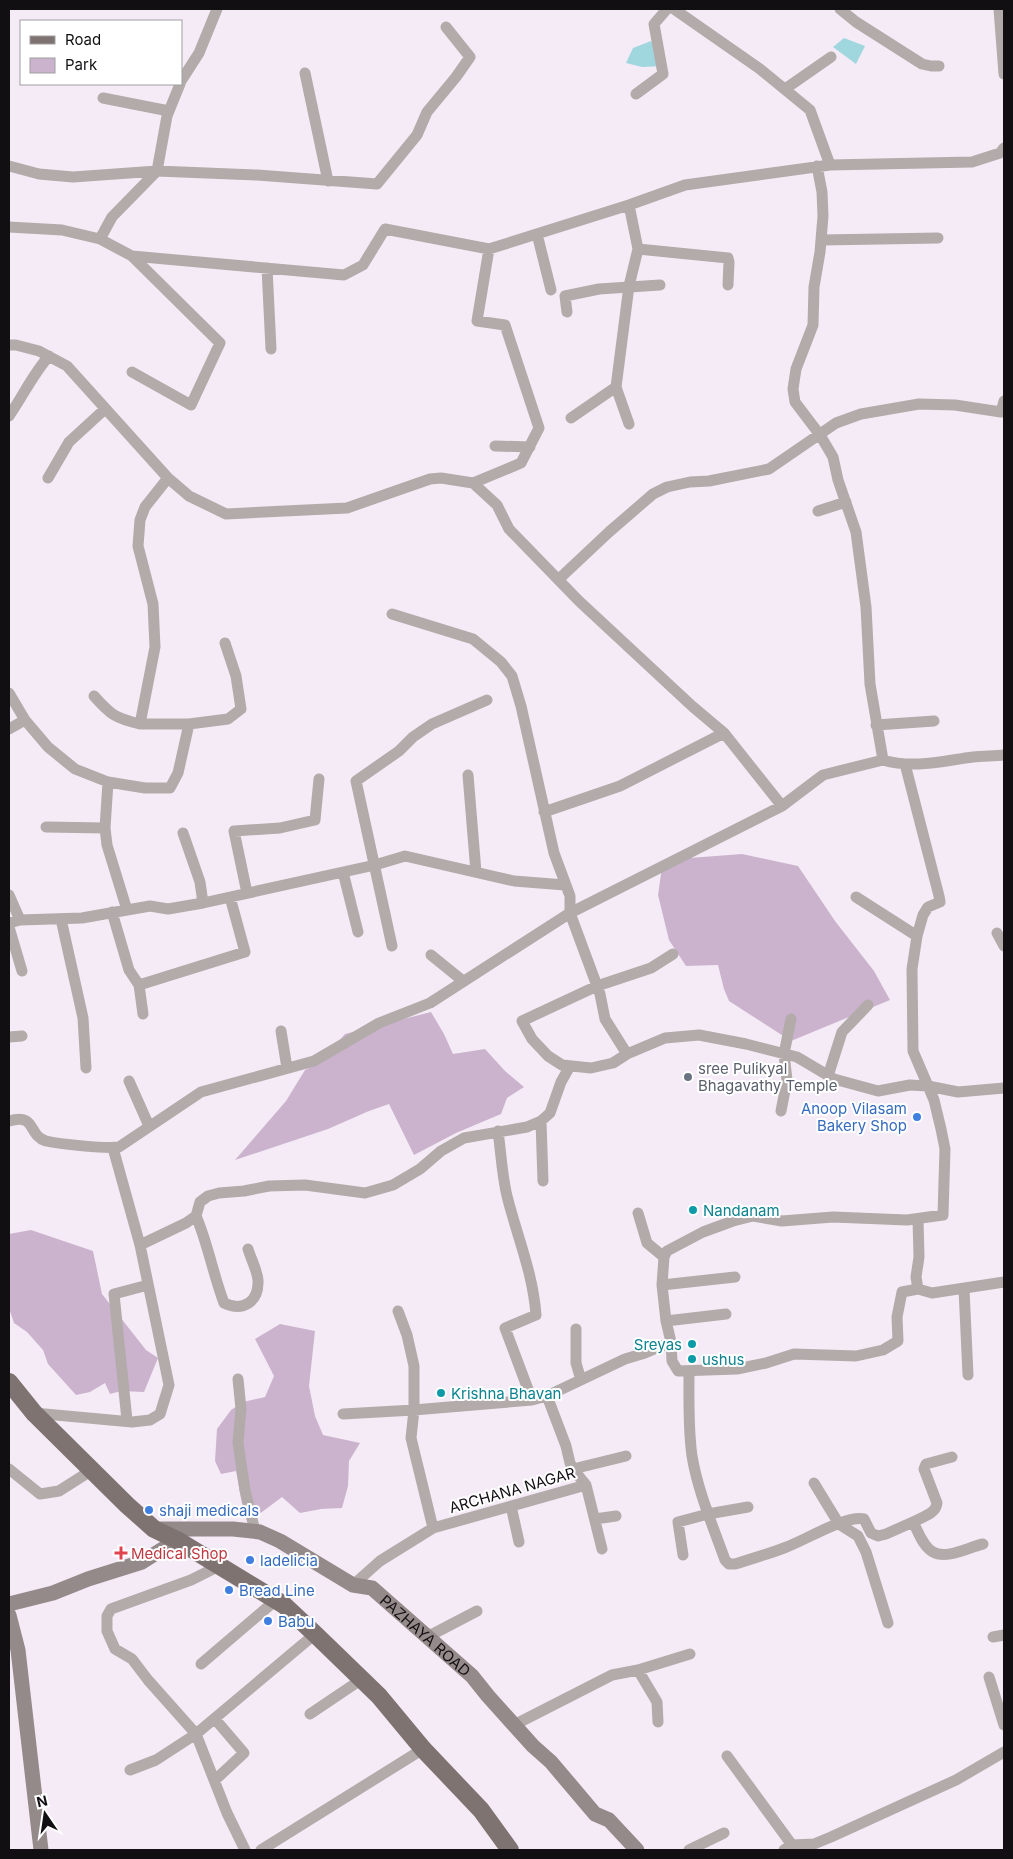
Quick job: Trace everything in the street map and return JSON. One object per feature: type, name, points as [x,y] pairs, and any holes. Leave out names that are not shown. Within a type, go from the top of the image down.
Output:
[{"type":"main road","points":[[9,1382],[34,1413],[154,1529],[177,1540],[284,1605],[379,1696],[423,1749],[481,1810],[510,1850]]},
{"type":"street","points":[[182,79],[198,53],[217,9]]},
{"type":"street","points":[[636,94],[663,74],[654,24],[667,9]]},
{"type":"street","points":[[674,9],[760,69],[812,112],[830,165]]},
{"type":"street","points":[[840,9],[856,22],[930,65]]},
{"type":"street","points":[[999,9],[1004,74]]},
{"type":"street","points":[[9,166],[39,174],[73,177],[157,171],[257,175],[377,184],[417,135],[427,112],[470,57],[446,27]]},
{"type":"street","points":[[785,89],[831,57]]},
{"type":"street","points":[[306,73],[328,180]]},
{"type":"street","points":[[100,239],[112,218],[157,171],[169,111],[179,85]]},
{"type":"street","points":[[103,98],[169,111]]},
{"type":"street","points":[[132,256],[344,275],[363,264],[385,229],[489,249],[629,205],[685,185],[817,166],[972,162],[1000,153],[1004,148]]},
{"type":"street","points":[[817,166],[822,192],[822,240],[814,287],[813,325],[796,369],[793,389],[795,402],[820,435],[833,457],[856,532],[866,607],[870,684],[883,760]]},
{"type":"street","points":[[629,205],[638,248],[629,286],[616,387],[629,424]]},
{"type":"street","points":[[9,227],[62,230],[100,239],[132,256],[220,343],[191,405],[132,372]]},
{"type":"street","points":[[537,234],[551,290]]},
{"type":"street","points":[[822,240],[938,238]]},
{"type":"street","points":[[638,248],[728,258],[730,262],[728,285]]},
{"type":"street","points":[[9,345],[39,351],[67,366],[168,478],[189,496],[226,514],[346,508],[430,479],[441,478],[473,483],[521,463],[539,428],[505,325],[478,321],[489,249]]},
{"type":"street","points":[[267,268],[271,349]]},
{"type":"street","points":[[567,312],[565,296],[599,289],[660,285]]},
{"type":"street","points":[[9,416],[39,368],[49,356]]},
{"type":"street","points":[[571,418],[616,387]]},
{"type":"street","points":[[559,579],[638,506],[654,494],[668,487],[769,469],[836,423],[861,414],[919,404],[956,405],[1001,412],[1004,401]]},
{"type":"street","points":[[48,478],[70,442],[106,409]]},
{"type":"street","points":[[495,446],[530,447]]},
{"type":"street","points":[[140,724],[155,647],[153,604],[138,546],[140,520],[145,507],[168,478]]},
{"type":"street","points":[[473,483],[497,505],[509,529],[579,602],[724,733],[782,806]]},
{"type":"street","points":[[818,511],[846,502]]},
{"type":"street","points":[[392,614],[473,639],[502,662],[512,676],[521,706],[554,853],[570,896],[570,913],[600,994],[605,1019],[627,1054]]},
{"type":"street","points":[[94,696],[105,709],[118,719],[140,724],[189,724],[228,719],[241,709],[236,676],[225,643]]},
{"type":"street","points":[[9,693],[25,720],[48,747],[74,768],[108,782],[145,788],[170,788],[178,772],[189,724]]},
{"type":"street","points":[[392,946],[356,780],[399,751],[413,737],[432,724],[487,700]]},
{"type":"street","points":[[9,729],[25,720]]},
{"type":"street","points":[[876,725],[934,721]]},
{"type":"street","points":[[544,812],[620,786],[724,733]]},
{"type":"street","points":[[9,1121],[21,1119],[28,1121],[38,1135],[46,1141],[119,1147],[201,1092],[314,1061],[379,1023],[430,1003],[570,913],[782,806],[823,775],[883,760],[905,764],[928,764],[1004,755]]},
{"type":"street","points":[[905,764],[940,902],[928,907],[917,936],[912,969],[913,1051],[937,1110],[945,1149],[944,1215],[918,1219],[890,1220],[833,1217],[782,1221],[753,1216],[733,1221],[685,1241],[667,1251],[664,1257],[662,1284],[674,1367],[678,1371],[737,1369],[766,1363],[794,1354],[856,1356],[883,1350],[898,1341],[897,1317],[902,1292],[918,1289],[932,1293],[1004,1282]]},
{"type":"street","points":[[468,775],[476,872]]},
{"type":"street","points":[[247,893],[234,831],[280,828],[315,820],[319,779]]},
{"type":"street","points":[[108,782],[105,828],[107,845],[127,910]]},
{"type":"street","points":[[46,827],[105,828]]},
{"type":"street","points":[[183,833],[200,882],[203,903]]},
{"type":"street","points":[[9,895],[14,922],[82,918],[150,906],[168,909],[203,903],[343,872],[405,856],[514,881],[565,885]]},
{"type":"street","points":[[343,872],[358,932]]},
{"type":"street","points":[[139,985],[245,952],[230,897]]},
{"type":"street","points":[[856,897],[917,936]]},
{"type":"street","points":[[112,912],[129,970],[139,985],[143,1014]]},
{"type":"street","points":[[61,919],[83,1018],[86,1068]]},
{"type":"street","points":[[9,927],[22,971]]},
{"type":"street","points":[[997,932],[1004,946]]},
{"type":"street","points":[[672,954],[651,968],[597,986],[522,1020],[532,1039],[548,1056],[562,1065],[591,1068],[613,1063],[627,1054],[665,1038],[699,1035],[746,1044],[797,1057],[834,1079],[878,1091],[910,1085],[928,1086],[958,1092],[1004,1088]]},
{"type":"street","points":[[431,955],[463,981]]},
{"type":"street","points":[[828,1076],[842,1032],[868,1005]]},
{"type":"street","points":[[781,1111],[787,1080],[784,1054],[791,1019]]},
{"type":"street","points":[[281,1031],[287,1068]]},
{"type":"street","points":[[9,1037],[22,1036]]},
{"type":"street","points":[[140,1245],[186,1223],[196,1216],[200,1202],[219,1193],[269,1186],[305,1186],[366,1193],[393,1185],[420,1169],[441,1151],[464,1138],[527,1127],[542,1121],[550,1113],[561,1082],[570,1066]]},
{"type":"street","points":[[129,1081],[149,1126]]},
{"type":"street","points":[[542,1121],[543,1181]]},
{"type":"street","points":[[498,1132],[507,1195],[535,1297],[536,1314],[505,1328],[532,1400]]},
{"type":"street","points":[[34,1413],[150,1420],[160,1414],[169,1385],[140,1245],[113,1148]]},
{"type":"street","points":[[638,1213],[647,1243],[664,1257]]},
{"type":"street","points":[[196,1216],[204,1234],[214,1275],[224,1303],[234,1308],[247,1304],[256,1295],[258,1279],[248,1249]]},
{"type":"street","points":[[918,1219],[919,1257],[916,1277],[918,1289]]},
{"type":"street","points":[[662,1284],[736,1277]]},
{"type":"street","points":[[127,1420],[114,1294],[148,1285]]},
{"type":"street","points":[[964,1289],[968,1375]]},
{"type":"street","name":"ARCHANA NAGAR","points":[[398,1311],[414,1366],[414,1410],[411,1438],[433,1528]]},
{"type":"street","points":[[666,1321],[726,1314]]},
{"type":"street","points":[[576,1329],[576,1358],[581,1380]]},
{"type":"street","points":[[344,1414],[532,1400],[548,1396],[625,1359],[671,1342]]},
{"type":"street","points":[[689,1371],[689,1424],[692,1455],[698,1484],[725,1560],[729,1564],[735,1564],[784,1548],[839,1524],[859,1518],[864,1519],[871,1533],[878,1536],[934,1512],[936,1503],[924,1466],[952,1457]]},
{"type":"street","points":[[238,1379],[241,1409],[238,1443],[255,1532]]},
{"type":"street","name":"ARCHANA NAGAR","points":[[353,1585],[380,1561],[433,1528],[586,1485],[573,1469],[548,1396]]},
{"type":"street","points":[[573,1469],[626,1456]]},
{"type":"street","points":[[9,1469],[40,1494],[59,1491],[92,1470]]},
{"type":"street","points":[[814,1483],[839,1524],[858,1536],[866,1552],[888,1623]]},
{"type":"street","points":[[586,1485],[602,1549]]},
{"type":"street","points":[[511,1506],[520,1542]]},
{"type":"street","points":[[683,1555],[678,1522],[708,1514],[748,1507]]},
{"type":"street","points":[[595,1519],[616,1516]]},
{"type":"street","points":[[913,1522],[925,1544],[933,1552],[943,1554],[957,1552],[983,1544]]},
{"type":"street","name":"PAZHAYA ROAD","points":[[154,1529],[185,1528],[255,1532],[280,1541],[353,1585],[372,1588],[429,1636],[472,1676],[533,1746],[551,1762],[595,1814],[610,1820],[637,1850]]},
{"type":"street","points":[[9,1604],[53,1593],[88,1579],[142,1562],[177,1540]]},
{"type":"street","points":[[219,1566],[191,1580],[114,1607],[108,1612],[107,1631],[115,1649],[132,1659],[196,1734],[227,1813],[246,1850]]},
{"type":"street","points":[[201,1664],[276,1600]]},
{"type":"street","points":[[429,1636],[477,1611]]},
{"type":"street","points":[[9,1615],[18,1650],[42,1850]]},
{"type":"street","points":[[130,1770],[156,1760],[196,1734],[315,1634]]},
{"type":"street","points":[[514,1725],[612,1675],[638,1670],[690,1654]]},
{"type":"street","points":[[638,1670],[657,1702],[658,1722]]},
{"type":"street","points":[[989,1677],[1004,1726]]},
{"type":"street","points":[[310,1714],[362,1679]]},
{"type":"street","points":[[215,1719],[244,1753],[215,1780]]},
{"type":"street","points":[[261,1850],[423,1749]]},
{"type":"street","points":[[727,1756],[788,1848],[816,1847],[956,1780],[1004,1752]]},
{"type":"street","points":[[689,1850],[724,1833]]},
{"type":"green space","points":[[742,854],[798,866],[835,921],[874,971],[890,1000],[791,1041],[729,1001],[718,965],[686,966],[669,940],[658,895],[663,860]]},
{"type":"green space","points":[[431,1012],[453,1054],[485,1049],[505,1071],[524,1087],[507,1098],[501,1114],[456,1133],[414,1155],[389,1104],[328,1129],[235,1160],[286,1101],[305,1070],[322,1061],[345,1034]]},
{"type":"green space","points":[[31,1230],[93,1251],[102,1294],[146,1350],[158,1358],[144,1392],[121,1391],[110,1394],[105,1383],[90,1392],[76,1395],[48,1364],[43,1350],[27,1332],[14,1323],[9,1308],[9,1234]]},
{"type":"green space","points":[[280,1324],[315,1331],[309,1386],[315,1416],[323,1435],[360,1443],[349,1461],[348,1486],[342,1508],[300,1513],[282,1497],[254,1518],[242,1504],[236,1471],[221,1474],[215,1461],[217,1429],[231,1410],[243,1402],[265,1397],[274,1376],[255,1339]]},
{"type":"water","points":[[844,38],[865,46],[856,64],[833,47]]},
{"type":"water","points":[[651,41],[664,66],[642,67],[626,63],[633,48]]},
{"type":"place","name":"sree Pulikyal Bhagavathy Temple","points":[[688,1077]]},
{"type":"place","name":"Anoop Vilasam Bakery Shop","points":[[917,1117]]},
{"type":"place","name":"Nandanam","points":[[693,1210]]},
{"type":"place","name":"Sreyas","points":[[692,1344]]},
{"type":"place","name":"ushus","points":[[692,1359]]},
{"type":"place","name":"Krishna Bhavan","points":[[441,1393]]},
{"type":"place","name":"shaji medicals","points":[[149,1510]]},
{"type":"place","name":"Medical Shop","points":[[121,1553]]},
{"type":"place","name":"ladelicia","points":[[250,1560]]},
{"type":"place","name":"Bread Line","points":[[229,1590]]},
{"type":"place","name":"Babu","points":[[268,1621]]}]
